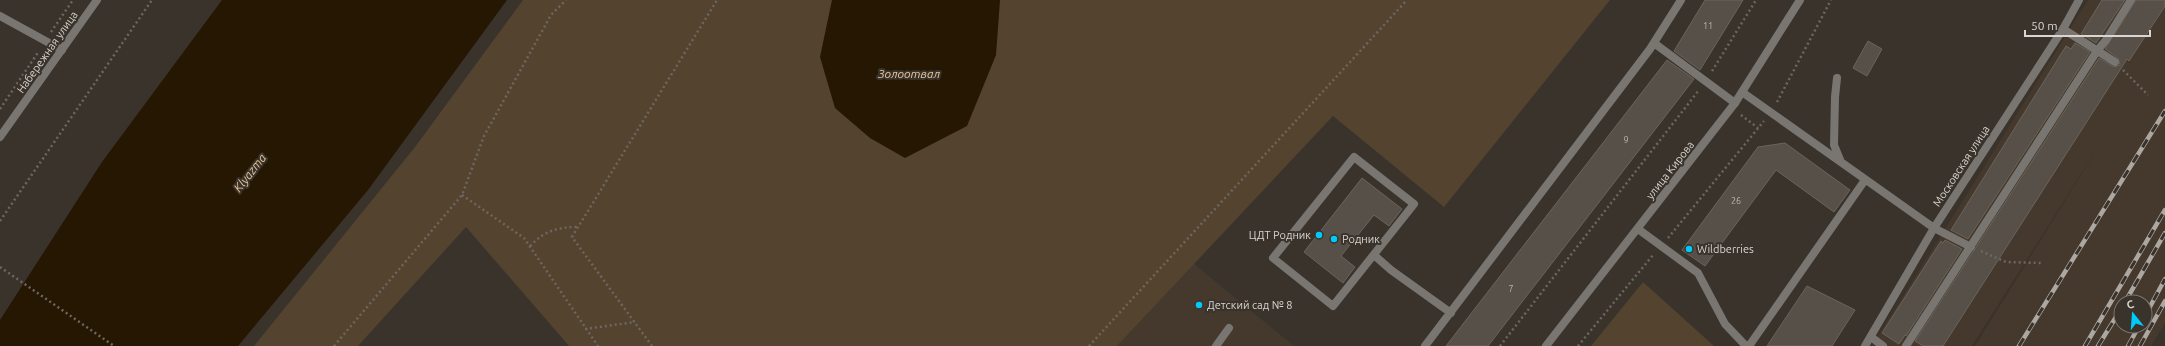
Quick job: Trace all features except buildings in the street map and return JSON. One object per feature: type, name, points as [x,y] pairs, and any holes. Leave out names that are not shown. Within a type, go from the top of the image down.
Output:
[{"type":"street","name":"Набережная улица","points":[[0,137],[97,0]]},
{"type":"street","points":[[1425,346],[1654,43],[1681,0]]},
{"type":"street","name":"улица Кирова","points":[[1546,346],[1735,103],[1800,0]]},
{"type":"street","name":"Московская улица","points":[[1865,346],[1934,228],[2062,29],[2079,0]]},
{"type":"street","points":[[1906,346],[2131,0]]},
{"type":"street","points":[[0,16],[62,50]]},
{"type":"street","points":[[2062,29],[2115,62]]},
{"type":"street","points":[[1654,43],[1706,80],[1735,103]]},
{"type":"street","points":[[1837,78],[1834,97],[1834,145],[1841,162]]},
{"type":"street","points":[[1742,92],[1934,228],[1971,247]]},
{"type":"street","points":[[1354,157],[1414,204],[1374,255],[1333,306],[1273,258],[1354,157]]},
{"type":"street","points":[[1749,346],[1865,180]]},
{"type":"street","points":[[1638,229],[1698,273],[1725,324],[1746,346]]},
{"type":"street","points":[[1374,255],[1391,270],[1451,313]]},
{"type":"street","points":[[1216,346],[1229,328]]},
{"type":"street","points":[[1871,337],[1883,346]]},
{"type":"path","points":[[0,109],[73,0]]},
{"type":"path","points":[[0,222],[152,0]]},
{"type":"path","points":[[334,346],[462,194],[484,136],[551,15],[566,0]]},
{"type":"path","points":[[652,346],[572,237],[718,0]]},
{"type":"path","points":[[1089,346],[1407,0]]},
{"type":"path","points":[[1500,346],[1706,80],[1756,0]]},
{"type":"path","points":[[1578,346],[1771,112],[1831,0]]},
{"type":"path","points":[[2115,62],[2148,94]]},
{"type":"path","points":[[462,194],[524,238],[598,346]]},
{"type":"path","points":[[530,246],[540,236],[560,227],[579,227]]},
{"type":"path","points":[[1971,247],[2006,262],[2041,263]]},
{"type":"path","points":[[0,267],[114,346]]},
{"type":"path","points":[[585,329],[634,322]]},
{"type":"shaded area","points":[[523,0],[1610,0],[1444,207],[1333,116],[1117,346],[569,346],[466,227],[358,346],[254,346],[415,147]]},
{"type":"shaded area","points":[[2088,0],[2165,0],[2165,323],[2151,346],[1975,346],[2102,141],[1972,346],[1872,346]]},
{"type":"shaded area","name":"Детский сад № 8","points":[[1193,263],[1294,346],[1117,346]]},
{"type":"shaded area","points":[[1643,282],[1714,346],[1591,346]]},
{"type":"water","name":"Klyazma","points":[[222,0],[507,0],[368,190],[238,346],[0,346],[0,320],[102,162]]},
{"type":"water","name":"Золоотвал","points":[[832,0],[1000,0],[996,55],[967,126],[905,158],[870,138],[835,108],[820,57]]},
{"type":"railway","points":[[2019,346],[2165,111]]},
{"type":"railway","points":[[2085,346],[2165,210]]},
{"type":"railway","points":[[2130,294],[2165,233]]},
{"type":"railway","points":[[2153,301],[2165,279]]},
{"type":"railway","points":[[2140,346],[2165,301]]},
{"type":"railway","points":[[2098,346],[2113,322]]},
{"type":"railway","points":[[2128,346],[2135,334]]},
{"type":"place","name":"ЦДТ Родник","points":[[1319,235]]},
{"type":"place","name":"Родник","points":[[1334,239]]},
{"type":"place","name":"Wildberries","points":[[1689,249]]},
{"type":"place","name":"Детский сад № 8","points":[[1199,305]]}]
